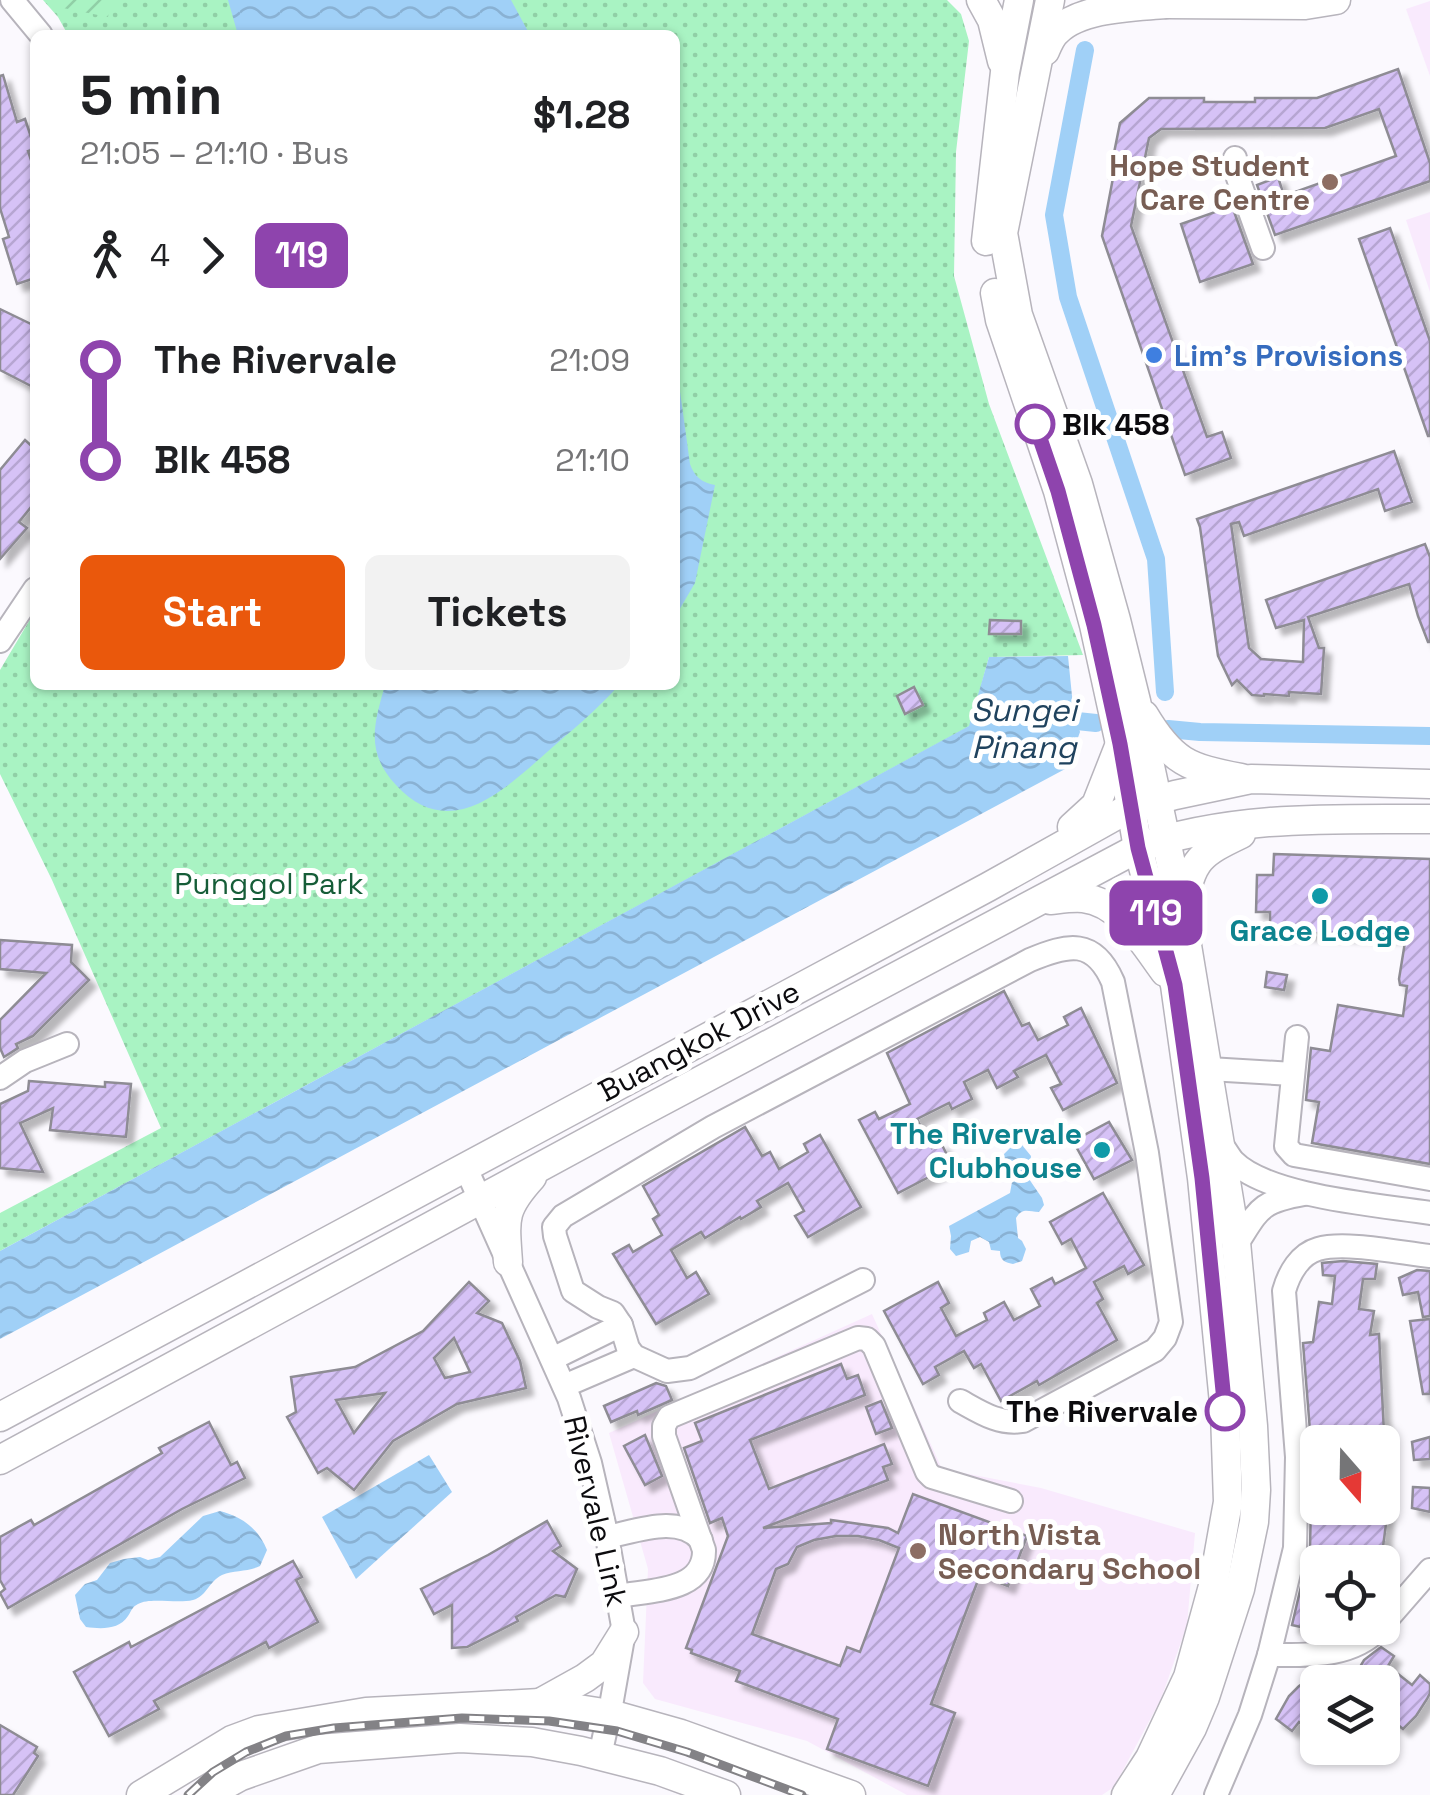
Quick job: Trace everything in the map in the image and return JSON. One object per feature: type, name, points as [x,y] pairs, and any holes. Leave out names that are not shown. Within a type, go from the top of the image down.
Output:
[{"type":"main road","points":[[981,0],[992,20],[1005,72]]},
{"type":"main road","points":[[1019,0],[1005,72],[986,238],[1000,320],[1062,505],[1120,744],[1143,803]]},
{"type":"main road","points":[[1050,0],[1003,233],[1018,314],[1078,484],[1136,701],[1143,803],[1175,985],[1202,1178],[1225,1413],[1228,1502],[1213,1586],[1188,1676],[1150,1758],[1126,1795]]},
{"type":"main road","points":[[1038,66],[1054,33],[1067,23],[1103,10],[1156,2],[1306,5],[1336,0]]},
{"type":"main road","points":[[1136,701],[1159,740],[1178,759],[1213,773],[1251,780]]},
{"type":"main road","points":[[1042,855],[1096,805],[1120,744]]},
{"type":"main road","name":"Buangkok Drive","points":[[0,1417],[1143,803],[1251,780],[1430,784]]},
{"type":"main road","name":"Buangkok Drive","points":[[0,1460],[1038,900],[1151,843],[1182,834],[1280,822],[1430,819]]},
{"type":"main road","points":[[1182,915],[1188,878],[1198,861],[1215,846],[1280,822]]},
{"type":"main road","points":[[1151,843],[1182,915],[1209,1068],[1236,1246],[1256,1490],[1254,1522],[1240,1589],[1205,1696],[1155,1795]]},
{"type":"main road","points":[[1038,900],[1085,898],[1112,908],[1175,985]]},
{"type":"main road","points":[[508,1262],[505,1220],[511,1201],[540,1168]]},
{"type":"main road","points":[[540,1703],[604,1664],[624,1632]]},
{"type":"main road","points":[[141,1795],[232,1740],[258,1730],[366,1712],[540,1703],[610,1714],[681,1734],[850,1795]]},
{"type":"main road","points":[[212,1793],[241,1776],[318,1748],[460,1738],[532,1742],[600,1756],[660,1770],[726,1795]]},
{"type":"street","points":[[12,0],[38,30]]},
{"type":"street","points":[[1235,158],[1238,178],[1263,248]]},
{"type":"street","points":[[0,641],[30,596]]},
{"type":"street","points":[[863,1280],[690,1368],[667,1371],[634,1356],[612,1313],[580,1298],[569,1284],[554,1227],[563,1216],[713,1127],[1030,960],[1058,949],[1090,950],[1102,960],[1113,982],[1147,1153],[1171,1322],[1155,1350],[1023,1421],[1003,1422],[960,1402]]},
{"type":"street","points":[[1297,1037],[1286,1146],[1294,1155],[1430,1179]]},
{"type":"street","points":[[0,1078],[25,1060],[67,1044]]},
{"type":"street","points":[[1209,1068],[1293,1074]]},
{"type":"street","points":[[1219,1141],[1233,1161],[1265,1180],[1307,1193],[1430,1213]]},
{"type":"street","name":"Rivervale Link","points":[[465,1166],[564,1386],[590,1463],[607,1537],[624,1632],[600,1756]]},
{"type":"street","points":[[1236,1246],[1253,1216],[1263,1207],[1307,1193]]},
{"type":"street","points":[[1216,1795],[1250,1715],[1295,1548],[1297,1457],[1286,1282],[1300,1261],[1322,1248],[1430,1256]]},
{"type":"street","points":[[552,1359],[620,1325]]},
{"type":"street","points":[[619,1596],[686,1583],[701,1570],[704,1560],[701,1540],[664,1436],[669,1417],[858,1338],[867,1339],[874,1346],[927,1472],[932,1477],[1010,1501]]},
{"type":"street","points":[[564,1386],[634,1356]]},
{"type":"street","points":[[607,1537],[675,1524],[694,1532],[701,1540]]},
{"type":"street","points":[[1400,1604],[1430,1570]]},
{"type":"street","points":[[1269,1655],[1324,1654],[1356,1645]]},
{"type":"shaded area","points":[[1430,1],[1430,76],[1406,9]]},
{"type":"shaded area","points":[[1430,212],[1430,292],[1406,220]]},
{"type":"shaded area","name":"North Vista Secondary School","points":[[872,1314],[942,1469],[1041,1488],[1195,1533],[1187,1625],[1161,1699],[1114,1787],[1102,1795],[907,1795],[807,1741],[655,1699],[643,1683],[648,1569],[609,1433]]},
{"type":"green space","name":"Punggol Park","points":[[43,0],[947,0],[961,14],[969,41],[956,152],[954,276],[989,404],[1083,655],[989,657],[970,726],[0,1251],[0,1213],[161,1128],[52,880],[0,774],[0,670],[30,619],[30,690],[680,690],[680,30],[65,30]]},
{"type":"green space","points":[[60,0],[111,0],[108,17],[58,7]]},
{"type":"water","points":[[228,0],[511,0],[527,30],[237,30]]},
{"type":"water","points":[[680,391],[690,464],[699,478],[715,485],[695,583],[680,608]]},
{"type":"water","name":"Sungei Pinang","points":[[1068,656],[1080,732],[1067,768],[0,1339],[0,1251],[969,726],[989,657]]},
{"type":"water","points":[[384,690],[614,690],[512,782],[475,805],[455,810],[436,810],[416,802],[386,773],[376,749]]},
{"type":"water","points":[[1022,1145],[1031,1156],[1029,1179],[1044,1205],[1039,1212],[1023,1211],[1016,1218],[1018,1238],[1026,1249],[1022,1261],[1005,1261],[1000,1251],[991,1250],[989,1242],[980,1237],[971,1241],[969,1252],[956,1256],[950,1249],[949,1226],[1010,1193],[1012,1182],[1002,1170],[1001,1157],[1012,1146]]},
{"type":"water","points":[[429,1455],[452,1492],[356,1579],[322,1517]]},
{"type":"water","points":[[220,1511],[242,1520],[259,1535],[267,1550],[260,1566],[222,1575],[193,1600],[143,1602],[115,1626],[86,1627],[80,1619],[75,1595],[85,1584],[97,1580],[110,1563],[160,1557],[203,1516]]},
{"type":"building","points":[[1398,69],[1430,163],[1430,181],[1275,235],[1257,185],[1278,177],[1284,196],[1396,156],[1379,109],[1325,128],[1161,129],[1149,138],[1131,226],[1207,437],[1222,432],[1231,458],[1185,475],[1102,236],[1120,123],[1149,98],[1255,102],[1255,98],[1317,98]]},
{"type":"building","points":[[3,75],[17,122],[25,119],[30,134],[30,280],[17,284],[3,239],[9,237],[0,208]]},
{"type":"building","points":[[1232,206],[1253,264],[1200,282],[1181,224]]},
{"type":"building","points":[[1390,228],[1430,341],[1430,436],[1359,239]]},
{"type":"building","points":[[0,309],[30,324],[30,385],[0,370]]},
{"type":"building","points":[[25,440],[30,444],[30,508],[19,522],[27,528],[0,559],[0,470]]},
{"type":"building","points":[[1394,451],[1412,502],[1385,511],[1378,489],[1244,536],[1239,522],[1231,524],[1249,648],[1261,659],[1303,662],[1304,620],[1276,628],[1266,600],[1425,544],[1430,557],[1430,642],[1409,584],[1308,617],[1319,648],[1324,648],[1321,694],[1252,695],[1237,680],[1232,685],[1218,656],[1197,519]]},
{"type":"building","points":[[990,620],[1021,621],[1021,634],[989,634]]},
{"type":"building","points":[[914,687],[923,705],[905,714],[897,696]]},
{"type":"building","points":[[1274,854],[1430,859],[1430,1164],[1312,1143],[1319,1102],[1306,1100],[1311,1048],[1330,1051],[1338,1005],[1403,1016],[1407,986],[1400,985],[1399,979],[1406,936],[1270,932],[1270,912],[1256,912],[1257,875],[1273,875]]},
{"type":"building","points":[[0,940],[72,945],[71,962],[89,980],[33,1036],[16,1044],[18,1048],[4,1057],[0,1048],[0,1020],[46,973],[0,969]]},
{"type":"building","points":[[1267,972],[1287,975],[1284,990],[1265,987]]},
{"type":"building","points":[[1004,991],[1022,1026],[1029,1023],[1038,1040],[1068,1025],[1064,1017],[1081,1008],[1117,1083],[1063,1110],[1051,1088],[1061,1084],[1046,1055],[1014,1071],[1018,1077],[997,1088],[988,1070],[964,1082],[972,1099],[952,1109],[949,1103],[917,1119],[932,1148],[941,1143],[952,1165],[898,1193],[859,1120],[875,1112],[879,1119],[910,1104],[887,1053]]},
{"type":"building","points":[[29,1081],[105,1087],[105,1082],[131,1084],[126,1137],[50,1130],[53,1108],[20,1123],[43,1172],[0,1168],[0,1104],[28,1091]]},
{"type":"building","name":"The Rivervale Clubhouse","points":[[1109,1122],[1132,1160],[1094,1179],[1073,1141]]},
{"type":"building","points":[[745,1127],[762,1156],[770,1152],[779,1169],[808,1152],[804,1144],[820,1135],[861,1207],[808,1237],[795,1216],[804,1211],[788,1183],[757,1201],[761,1207],[741,1219],[705,1238],[701,1232],[671,1250],[687,1278],[696,1272],[709,1294],[656,1324],[613,1254],[629,1245],[633,1252],[662,1235],[653,1219],[659,1215],[643,1186]]},
{"type":"building","points":[[1103,1193],[1144,1265],[1128,1274],[1124,1266],[1094,1282],[1103,1299],[1097,1303],[1117,1340],[1039,1385],[1037,1381],[1001,1401],[981,1364],[974,1368],[964,1351],[935,1367],[939,1375],[923,1384],[884,1311],[938,1282],[949,1303],[941,1308],[956,1336],[987,1320],[984,1313],[1004,1302],[1014,1320],[1040,1306],[1031,1289],[1052,1278],[1055,1284],[1086,1268],[1071,1239],[1062,1244],[1050,1222]]},
{"type":"building","points":[[1322,1263],[1377,1264],[1375,1279],[1363,1279],[1359,1309],[1374,1311],[1370,1335],[1379,1334],[1384,1425],[1310,1425],[1303,1343],[1313,1342],[1319,1302],[1332,1304],[1335,1276],[1323,1275]]},
{"type":"building","points":[[1417,1270],[1430,1271],[1430,1316],[1423,1317],[1418,1292],[1403,1295],[1399,1278]]},
{"type":"building","points":[[469,1282],[489,1301],[477,1313],[502,1323],[520,1361],[526,1388],[457,1404],[393,1441],[354,1490],[327,1468],[318,1473],[287,1417],[296,1412],[291,1377],[355,1367],[423,1331]],"holes":[[[454,1338],[470,1372],[445,1378],[434,1358]],[[385,1393],[354,1433],[336,1400]]]},
{"type":"building","points":[[1430,1319],[1430,1394],[1423,1394],[1410,1321]]},
{"type":"building","points":[[841,1364],[847,1379],[858,1375],[865,1395],[750,1440],[769,1489],[884,1444],[892,1464],[883,1467],[888,1480],[763,1528],[831,1520],[888,1528],[898,1533],[913,1494],[1027,1536],[1008,1586],[980,1575],[931,1704],[955,1713],[928,1786],[827,1749],[838,1719],[736,1681],[740,1671],[686,1648],[728,1536],[722,1518],[710,1523],[684,1448],[702,1441],[695,1423]],"holes":[[[836,1536],[858,1536],[899,1548],[860,1652],[847,1647],[840,1666],[752,1634],[776,1569],[788,1564],[797,1547]]]},
{"type":"building","points":[[656,1383],[666,1386],[672,1400],[611,1422],[604,1406]]},
{"type":"building","points":[[881,1401],[892,1428],[876,1434],[866,1407]]},
{"type":"building","points":[[209,1422],[231,1465],[237,1462],[245,1478],[182,1509],[8,1608],[0,1593],[5,1589],[0,1580],[0,1537],[31,1520],[34,1525]]},
{"type":"building","points":[[645,1435],[662,1476],[645,1485],[624,1446]]},
{"type":"building","points":[[1430,1437],[1430,1459],[1414,1460],[1412,1442]]},
{"type":"building","points":[[1413,1487],[1430,1488],[1430,1512],[1412,1508]]},
{"type":"building","points":[[547,1521],[561,1546],[553,1551],[577,1569],[565,1597],[556,1595],[516,1617],[518,1621],[467,1647],[452,1648],[452,1605],[434,1614],[421,1589]]},
{"type":"building","points":[[1310,1525],[1386,1525],[1383,1545],[1310,1545]]},
{"type":"building","points":[[293,1561],[302,1577],[296,1580],[318,1622],[269,1648],[266,1642],[154,1701],[159,1709],[109,1736],[74,1672],[129,1642],[131,1647]]},
{"type":"building","points":[[1300,1591],[1300,1627],[1292,1625]]},
{"type":"building","points":[[1381,1647],[1394,1656],[1389,1665],[1361,1665]]},
{"type":"building","points":[[1420,1675],[1430,1684],[1430,1693],[1403,1729],[1400,1676],[1412,1685]]},
{"type":"building","points":[[1299,1686],[1300,1723],[1292,1731],[1276,1719]]},
{"type":"building","points":[[0,1725],[37,1747],[34,1753],[38,1756],[13,1795],[0,1795]]},
{"type":"waterway","points":[[1085,50],[1054,215],[1068,297],[1156,559],[1165,692]]},
{"type":"waterway","points":[[1077,721],[1096,723]]},
{"type":"waterway","points":[[1168,729],[1430,736]]},
{"type":"railway","points":[[188,1795],[213,1772],[246,1752],[286,1736],[334,1728],[462,1718],[549,1721],[617,1731],[687,1752],[802,1795]]},
{"type":"bus line","name":"119","points":[[1035,424],[1058,491],[1094,625],[1138,848],[1175,985],[1202,1178],[1225,1411]]},
{"type":"place","name":"Hope Student Care Centre","points":[[1330,182]]},
{"type":"place","name":"Lim's Provisions","points":[[1154,355]]},
{"type":"place","name":"Blk 458","points":[[1035,424]]},
{"type":"place","name":"Grace Lodge","points":[[1320,896]]},
{"type":"place","name":"The Rivervale Clubhouse","points":[[1102,1150]]},
{"type":"place","name":"The Rivervale","points":[[1225,1411]]},
{"type":"place","name":"North Vista Secondary School","points":[[918,1551]]}]
